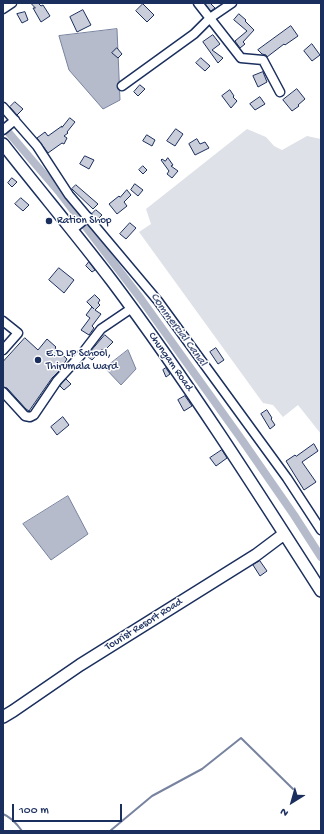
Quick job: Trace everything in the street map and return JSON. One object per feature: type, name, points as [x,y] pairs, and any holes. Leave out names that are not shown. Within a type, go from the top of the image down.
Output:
[{"type":"main road","name":"Chungam Road","points":[[3,144],[112,280],[132,308],[212,422],[321,591]]},
{"type":"main road","name":"Tourist Resort Road","points":[[3,717],[80,665],[256,555],[284,534]]},
{"type":"street","points":[[3,9],[12,3]]},
{"type":"street","points":[[198,3],[240,58],[263,60],[280,92]]},
{"type":"street","points":[[122,86],[194,34],[210,18],[232,3]]},
{"type":"street","points":[[3,107],[37,146],[69,195],[180,329],[287,478],[321,530]]},
{"type":"street","points":[[3,130],[15,120]]},
{"type":"street","points":[[72,230],[88,217]]},
{"type":"street","points":[[3,392],[26,416],[30,417],[34,415],[57,381],[81,355],[101,329],[132,308]]},
{"type":"street","points":[[3,321],[18,333],[3,350]]},
{"type":"shaded area","points":[[247,129],[266,137],[274,146],[282,150],[307,136],[321,139],[321,434],[298,405],[283,417],[273,405],[263,403],[139,232],[151,224],[146,209]]},
{"type":"water","points":[[117,29],[120,100],[103,109],[69,70],[59,36]]},
{"type":"water","points":[[128,350],[136,369],[121,385],[105,368]]},
{"type":"water","points":[[68,496],[88,534],[51,560],[23,524]]},
{"type":"building","points":[[31,3],[38,3],[41,6],[43,5],[50,16],[41,22],[33,8],[35,8]]},
{"type":"building","points":[[205,3],[210,3],[215,8],[211,11]]},
{"type":"building","points":[[143,4],[154,15],[147,22],[136,11]]},
{"type":"building","points":[[83,10],[91,25],[77,32],[70,17]]},
{"type":"building","points":[[25,12],[28,20],[22,23],[17,14]]},
{"type":"building","points":[[239,14],[254,30],[243,42],[245,44],[240,48],[235,41],[247,31],[234,20]]},
{"type":"building","points":[[291,26],[298,36],[285,45],[284,44],[267,57],[258,50]]},
{"type":"building","points":[[213,35],[220,44],[212,50],[223,58],[218,63],[203,42]]},
{"type":"building","points":[[312,44],[320,55],[312,61],[304,51]]},
{"type":"building","points":[[117,48],[122,54],[118,58],[112,53]]},
{"type":"building","points":[[201,58],[210,66],[205,71],[196,63]]},
{"type":"building","points":[[263,72],[267,82],[258,87],[253,76]]},
{"type":"building","points":[[140,85],[145,89],[138,96],[134,92]]},
{"type":"building","points":[[297,89],[305,99],[292,111],[283,100]]},
{"type":"building","points":[[230,90],[234,96],[233,97],[237,101],[231,108],[222,96]]},
{"type":"building","points":[[260,97],[265,104],[255,110],[250,104]]},
{"type":"building","points":[[15,102],[23,109],[17,115],[10,107]]},
{"type":"building","points":[[70,118],[75,122],[67,132],[68,133],[64,136],[67,138],[64,144],[62,143],[48,153],[37,138],[45,132],[48,136],[62,127]]},
{"type":"building","points":[[176,129],[183,134],[175,146],[167,141]]},
{"type":"building","points":[[147,135],[155,140],[152,146],[143,141]]},
{"type":"building","points":[[197,139],[200,144],[205,142],[209,148],[195,155],[189,144]]},
{"type":"building","points":[[85,156],[94,160],[89,169],[80,164]]},
{"type":"building","points":[[168,158],[173,165],[171,166],[178,171],[172,178],[167,174],[169,171],[161,160],[162,159],[165,161]]},
{"type":"building","points":[[143,166],[147,170],[143,174],[139,170]]},
{"type":"building","points":[[12,178],[17,182],[12,187],[8,183]]},
{"type":"building","points":[[135,184],[143,190],[138,196],[131,190]]},
{"type":"building","points":[[76,185],[98,204],[93,209],[72,189]]},
{"type":"building","points":[[127,190],[131,195],[124,202],[127,206],[117,214],[109,204],[119,196],[120,197]]},
{"type":"building","points":[[21,198],[29,205],[23,211],[15,204]]},
{"type":"building","points":[[96,210],[102,215],[97,220],[92,214]]},
{"type":"building","points":[[130,223],[136,228],[126,239],[120,234]]},
{"type":"building","points":[[89,262],[95,270],[92,272],[86,266]]},
{"type":"building","points":[[59,268],[74,280],[64,293],[49,280]]},
{"type":"building","points":[[95,295],[100,300],[98,303],[100,305],[95,310],[101,314],[92,326],[94,328],[89,335],[81,330],[90,318],[86,315],[92,307],[87,302]]},
{"type":"building","points":[[105,335],[113,342],[104,351],[102,349],[92,360],[87,356]]},
{"type":"building","points":[[25,338],[38,350],[47,339],[67,359],[29,411],[7,388],[3,387],[3,362]]},
{"type":"building","points":[[216,348],[224,360],[218,364],[210,352]]},
{"type":"building","points":[[166,368],[170,374],[166,377],[163,370]]},
{"type":"building","points":[[66,379],[71,384],[64,390],[60,386]]},
{"type":"building","points":[[185,396],[192,406],[184,411],[178,400]]},
{"type":"building","points":[[267,410],[275,425],[270,429],[261,414]]},
{"type":"building","points":[[63,417],[69,425],[57,435],[51,427]]},
{"type":"building","points":[[314,444],[318,451],[302,462],[316,482],[304,490],[286,461]]},
{"type":"building","points":[[222,450],[227,458],[216,466],[210,458]]},
{"type":"building","points":[[260,561],[267,571],[260,576],[253,565]]},
{"type":"waterway","name":"Commercial Canal","points":[[3,126],[60,193],[141,299],[242,440],[321,557]]},
{"type":"waterway","points":[[110,831],[152,796],[202,769],[241,738],[293,789]]},
{"type":"waterway","points":[[3,814],[14,821],[22,831]]},
{"type":"place","name":"Ration Shop","points":[[49,221]]},
{"type":"place","name":"E.D LP School, Thirumala ward","points":[[38,360]]}]
